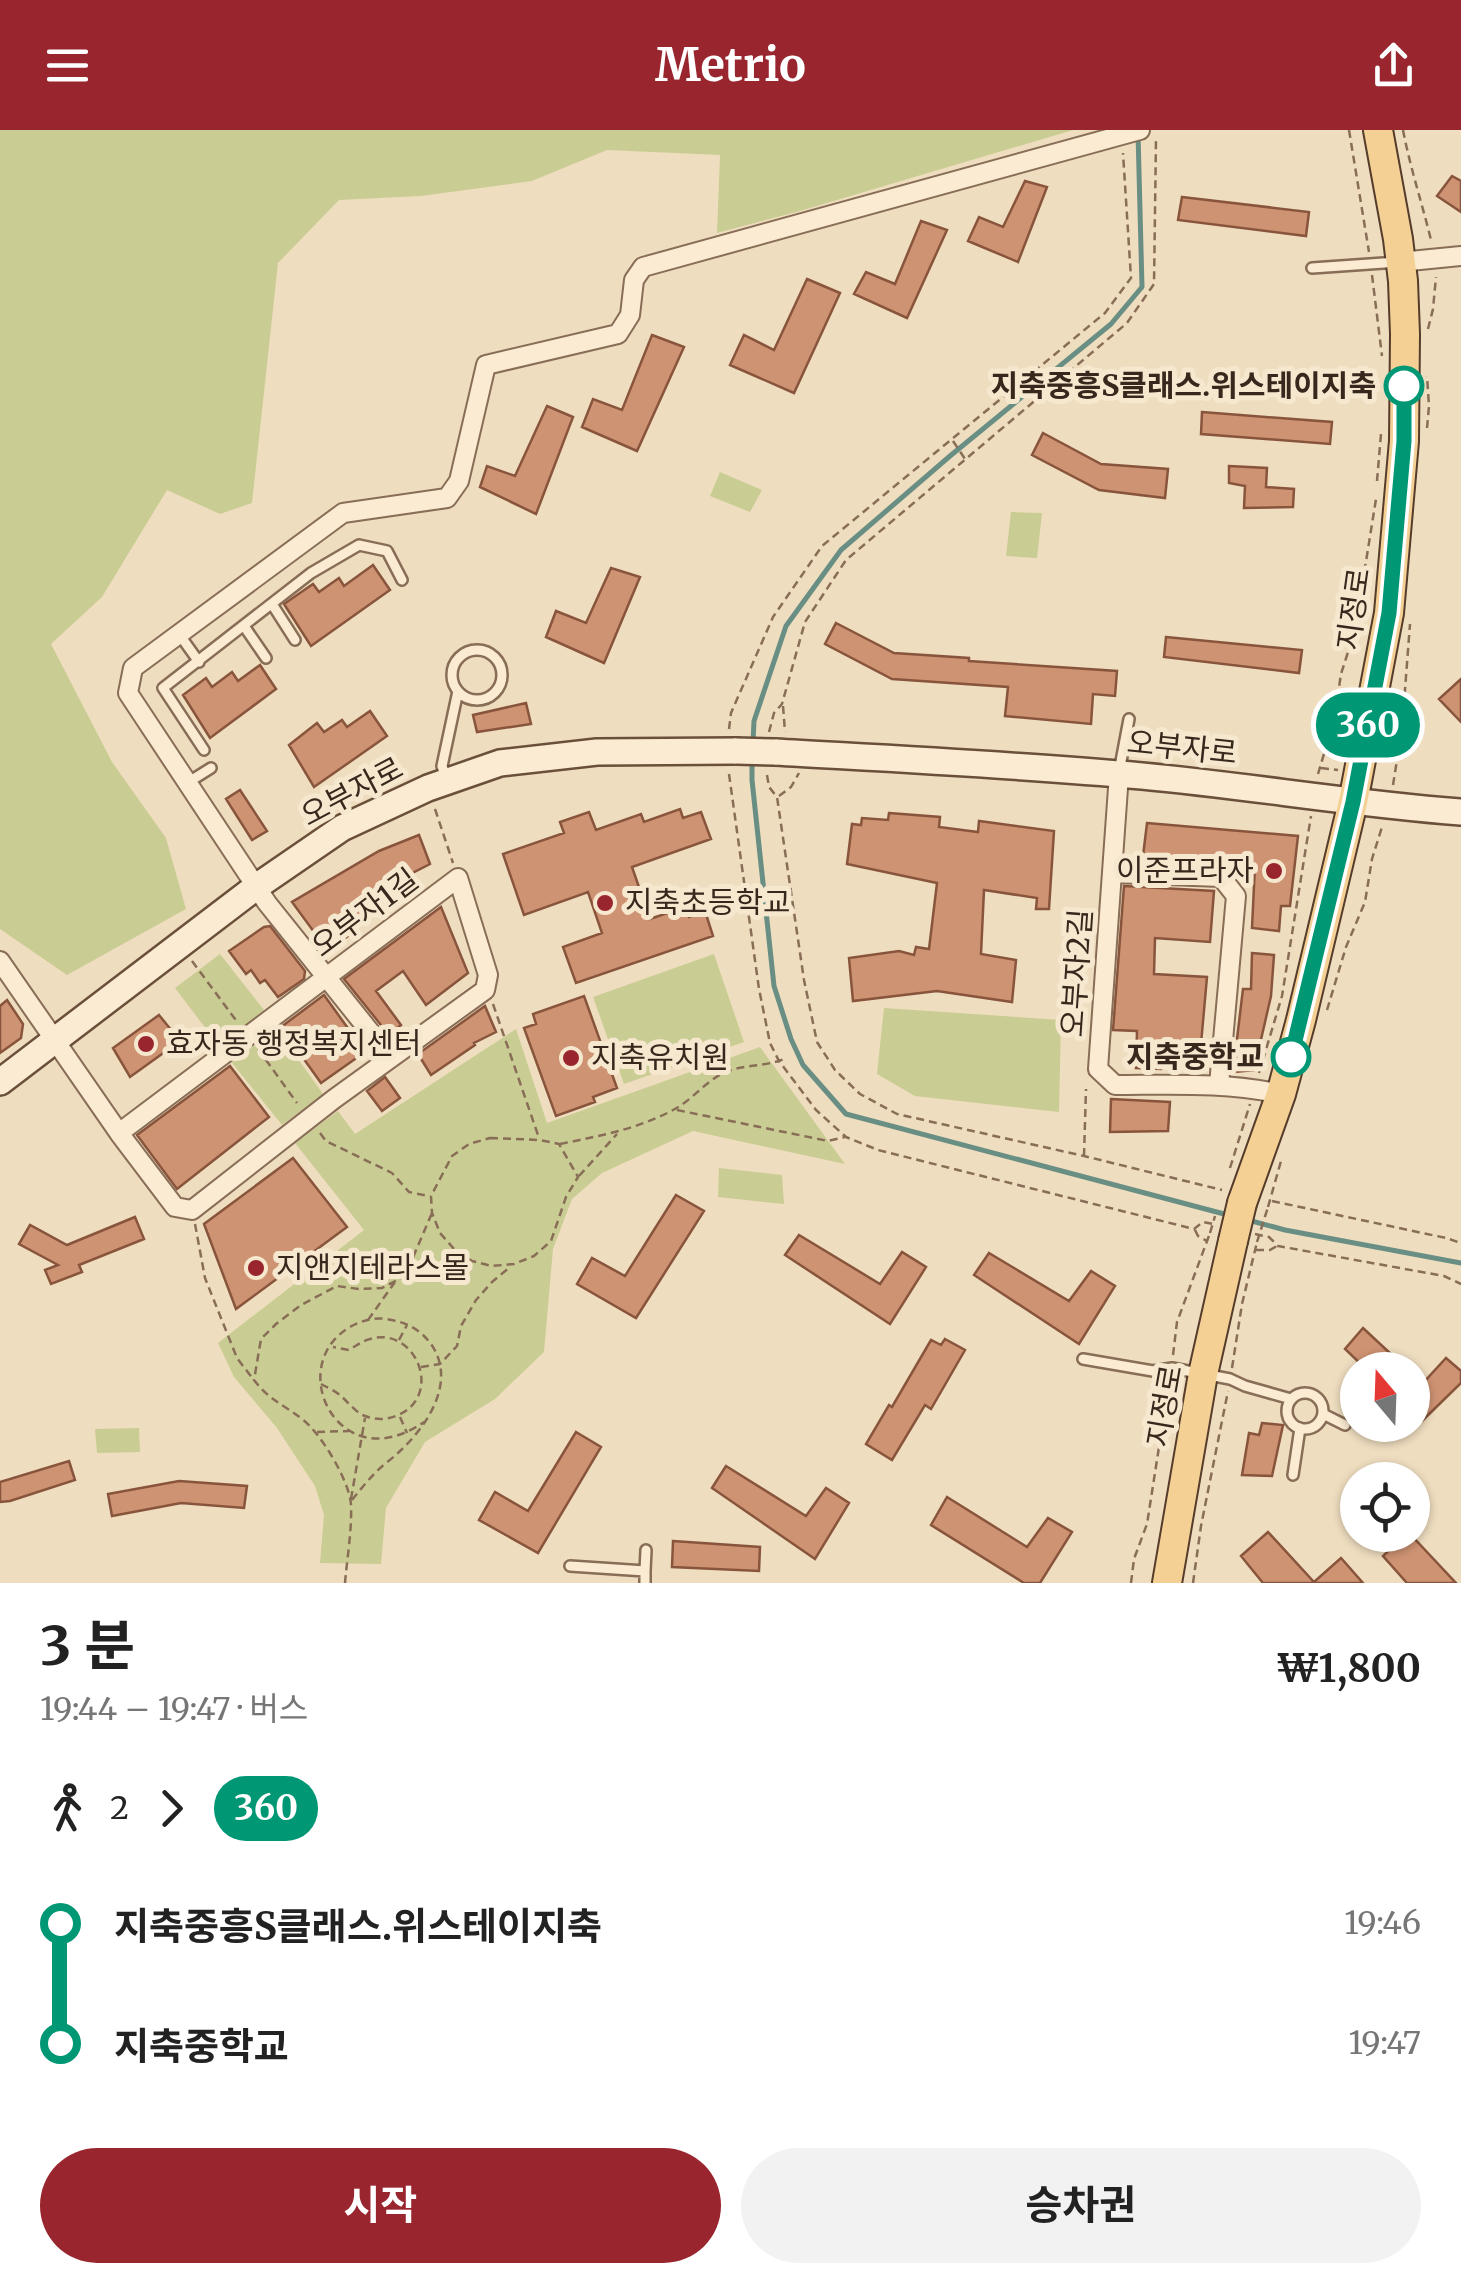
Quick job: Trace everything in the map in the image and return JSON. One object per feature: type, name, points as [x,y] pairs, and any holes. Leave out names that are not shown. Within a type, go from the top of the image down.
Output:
[{"type":"main road","name":"지정로","points":[[1167,1583],[1203,1374],[1234,1238],[1301,1020],[1353,802],[1389,613],[1404,441],[1404,334],[1400,262],[1378,130]]},
{"type":"main road","name":"오부자로","points":[[0,1082],[256,886],[342,828],[440,792],[500,763],[597,752],[731,750],[777,743],[1119,774],[1461,812]]},
{"type":"street","points":[[391,1058],[256,886],[128,694],[133,668],[344,513],[447,498],[459,482],[486,365],[618,334],[630,315],[634,280],[642,267],[1130,133]]},
{"type":"street","points":[[1400,262],[1461,256]]},
{"type":"street","name":"오부자2길","points":[[1119,774],[1098,1070],[1115,1086],[1219,1086],[1281,1094]]},
{"type":"street","name":"오부자2길","points":[[1113,873],[1221,877],[1236,896],[1219,1086]]},
{"type":"street","name":"오부자1길","points":[[119,1134],[458,878],[488,976],[486,990]]},
{"type":"street","points":[[0,962],[174,1208],[192,1210],[486,990]]},
{"type":"lane","points":[[1312,268],[1400,262]]},
{"type":"lane","points":[[204,750],[163,688],[311,574],[359,546],[387,551],[402,580]]},
{"type":"lane","points":[[272,604],[294,640]]},
{"type":"lane","points":[[244,626],[266,658]]},
{"type":"lane","points":[[179,634],[198,662]]},
{"type":"lane","points":[[490,653],[496,642]]},
{"type":"lane","points":[[440,792],[458,691],[452,675],[458,659],[473,650],[490,653],[500,665],[499,688],[479,700],[458,691]]},
{"type":"lane","points":[[1119,774],[1129,719]]},
{"type":"lane","points":[[187,783],[210,768]]},
{"type":"lane","points":[[1083,1359],[1153,1371],[1172,1368],[1230,1379],[1291,1399]]},
{"type":"lane","points":[[1301,1393],[1312,1394],[1321,1402],[1322,1414],[1312,1428],[1300,1428],[1294,1426],[1286,1410],[1291,1399],[1301,1393]]},
{"type":"lane","points":[[1322,1414],[1340,1422]]},
{"type":"lane","points":[[1293,1475],[1300,1428]]},
{"type":"lane","points":[[645,1583],[646,1550]]},
{"type":"lane","points":[[570,1566],[645,1571]]},
{"type":"path","points":[[777,743],[782,704],[805,622],[846,560],[1127,323],[1154,284],[1156,130]]},
{"type":"path","points":[[1350,130],[1366,240]]},
{"type":"path","points":[[1403,130],[1431,239]]},
{"type":"path","points":[[1130,133],[1131,278],[1105,313],[822,546],[772,617],[731,713],[731,750],[759,989],[770,1043],[816,1110],[846,1137],[878,1150],[1194,1229],[1198,1236],[1269,1238],[1278,1246],[1444,1276],[1461,1284]]},
{"type":"path","points":[[1373,284],[1382,359]]},
{"type":"path","points":[[1320,768],[1361,599],[1382,421]]},
{"type":"path","points":[[953,442],[964,458]]},
{"type":"path","points":[[777,743],[770,724],[782,704]]},
{"type":"path","points":[[777,797],[791,788],[802,769]]},
{"type":"path","points":[[767,778],[777,797],[804,980],[818,1042],[835,1070],[860,1094],[897,1114],[1084,1156],[1245,1199],[1461,1243]]},
{"type":"path","points":[[440,792],[458,878]]},
{"type":"path","points":[[1259,1075],[1282,996],[1310,824]]},
{"type":"path","points":[[192,959],[326,1141],[392,1172],[410,1192],[431,1196]]},
{"type":"path","points":[[486,990],[540,1140]]},
{"type":"path","points":[[619,1132],[578,1177],[566,1196],[551,1241],[534,1256],[514,1264],[492,1266],[472,1261],[440,1233],[432,1213],[431,1196],[452,1156],[469,1144],[490,1138],[559,1144],[619,1132],[675,1110],[727,1071],[781,1060]]},
{"type":"path","points":[[1084,1156],[1086,1089]]},
{"type":"path","points":[[1228,1174],[1250,1105]]},
{"type":"path","points":[[675,1110],[828,1141],[846,1137]]},
{"type":"path","points":[[559,1144],[578,1177]]},
{"type":"path","points":[[1235,1352],[1242,1304],[1234,1238],[1245,1199]]},
{"type":"path","points":[[192,1210],[205,1278],[238,1358],[266,1396],[302,1418],[316,1432],[331,1454],[351,1501]]},
{"type":"path","points":[[254,1380],[261,1340],[301,1305],[337,1286],[382,1288],[406,1276],[432,1213]]},
{"type":"path","points":[[1194,1229],[1203,1222],[1270,1250],[1278,1246]]},
{"type":"path","points":[[1175,1342],[1193,1275],[1234,1238]]},
{"type":"path","points":[[419,1367],[440,1364],[456,1346],[461,1326],[476,1300],[514,1264]]},
{"type":"path","points":[[368,1320],[396,1281]]},
{"type":"path","points":[[351,1501],[424,1422],[436,1404],[441,1384],[440,1364],[432,1346],[408,1323],[379,1318],[360,1322],[342,1332],[330,1346],[322,1364],[324,1402],[335,1419],[363,1436],[387,1439],[410,1435]]},
{"type":"path","points":[[398,1341],[408,1323]]},
{"type":"path","points":[[320,1383],[366,1416],[383,1420],[413,1406],[421,1393],[419,1367],[411,1350],[398,1341],[384,1336],[367,1339],[349,1350],[330,1346]]},
{"type":"path","points":[[1131,1583],[1134,1559],[1146,1524],[1168,1389]]},
{"type":"path","points":[[1192,1583],[1226,1399]]},
{"type":"path","points":[[399,1415],[410,1435]]},
{"type":"path","points":[[345,1583],[351,1501],[366,1416]]},
{"type":"path","points":[[316,1432],[350,1431]]},
{"type":"green space","points":[[0,130],[1073,130],[717,233],[720,155],[607,150],[532,181],[421,196],[339,200],[278,263],[252,503],[220,514],[167,490],[102,597],[51,644],[112,762],[166,838],[186,909],[67,975],[0,929]]},
{"type":"green space","points":[[720,472],[762,490],[750,512],[710,496]]},
{"type":"green space","points":[[1011,512],[1042,513],[1037,558],[1006,556]]},
{"type":"green space","points":[[220,954],[264,1010],[219,1046],[175,988]]},
{"type":"green space","points":[[714,954],[744,1042],[624,1084],[593,997]]},
{"type":"green space","points":[[884,1008],[1061,1020],[1059,1112],[915,1096],[877,1074]]},
{"type":"green space","points":[[276,1028],[323,1094],[282,1125],[232,1063]]},
{"type":"green space","points":[[516,1029],[547,1123],[760,1047],[845,1164],[693,1131],[602,1173],[572,1199],[553,1249],[544,1352],[495,1399],[425,1442],[386,1508],[381,1564],[320,1563],[324,1515],[315,1486],[277,1428],[234,1377],[218,1343],[364,1230],[295,1143],[338,1111],[355,1134]]},
{"type":"green space","points":[[719,1168],[782,1175],[784,1204],[718,1197]]},
{"type":"green space","points":[[139,1428],[140,1452],[97,1453],[95,1429]]},
{"type":"building","points":[[1452,176],[1461,181],[1461,212],[1437,196]]},
{"type":"building","points":[[1025,181],[1047,187],[1018,262],[968,241],[979,217],[1003,227]]},
{"type":"building","points":[[1182,197],[1309,212],[1306,236],[1178,220]]},
{"type":"building","points":[[921,221],[947,230],[907,318],[854,294],[866,272],[895,284]]},
{"type":"building","points":[[807,279],[840,293],[794,393],[730,365],[744,335],[774,350]]},
{"type":"building","points":[[652,335],[684,347],[637,451],[582,427],[593,399],[622,410]]},
{"type":"building","points":[[547,406],[573,417],[536,514],[480,487],[487,466],[515,476]]},
{"type":"building","points":[[1202,412],[1332,422],[1330,444],[1201,434]]},
{"type":"building","points":[[1043,433],[1101,464],[1168,469],[1165,498],[1099,490],[1032,455]]},
{"type":"building","points":[[1229,466],[1267,468],[1266,487],[1294,489],[1293,507],[1244,508],[1245,486],[1229,483]]},
{"type":"building","points":[[373,565],[390,590],[311,646],[284,604],[313,584],[319,592],[339,578],[344,586]]},
{"type":"building","points":[[611,568],[640,577],[604,663],[546,637],[556,611],[586,623]]},
{"type":"building","points":[[836,623],[894,653],[1117,671],[1115,696],[1093,694],[1091,724],[1005,716],[1008,687],[892,679],[825,644]]},
{"type":"building","points":[[1166,637],[1302,650],[1299,673],[1164,657]]},
{"type":"building","points":[[260,665],[276,689],[210,738],[183,695],[206,678],[212,687],[232,672],[238,681]]},
{"type":"building","points":[[1461,679],[1461,722],[1439,699]]},
{"type":"building","points":[[526,703],[531,724],[477,732],[473,715]]},
{"type":"building","points":[[370,711],[387,736],[314,787],[289,745],[317,723],[324,732],[342,720],[347,727]]},
{"type":"building","points":[[240,790],[267,831],[252,840],[226,799]]},
{"type":"building","points":[[680,809],[683,818],[701,812],[711,839],[632,867],[650,919],[685,907],[689,917],[705,911],[713,936],[576,983],[563,947],[602,933],[588,892],[524,915],[503,854],[564,833],[560,822],[589,812],[596,830],[641,814],[644,822]]},
{"type":"building","points":[[889,813],[940,817],[939,827],[978,832],[979,821],[1054,831],[1049,909],[1036,909],[1037,898],[984,890],[981,954],[1016,960],[1012,1002],[937,991],[853,1001],[849,958],[899,951],[914,955],[916,947],[929,949],[937,883],[847,864],[852,824],[861,825],[862,818],[888,820]]},
{"type":"building","points":[[1147,823],[1298,836],[1290,906],[1281,906],[1279,931],[1252,928],[1255,865],[1143,856]]},
{"type":"building","points":[[419,835],[430,864],[399,880],[404,887],[351,923],[356,930],[328,951],[292,902],[379,851]]},
{"type":"building","points":[[1124,886],[1214,891],[1210,942],[1155,938],[1154,974],[1207,977],[1202,1070],[1136,1068],[1137,1031],[1113,1030]]},
{"type":"building","points":[[441,907],[468,973],[426,1005],[403,971],[376,991],[401,1025],[389,1035],[344,979]]},
{"type":"building","points":[[270,926],[305,971],[304,979],[278,997],[265,980],[260,983],[251,970],[246,974],[229,951]]},
{"type":"building","points":[[1252,953],[1274,955],[1271,996],[1254,1070],[1233,1072],[1243,989],[1251,989]]},
{"type":"building","points":[[324,995],[365,1052],[321,1083],[281,1027]]},
{"type":"building","name":"지축유치원","points":[[584,996],[617,1088],[593,1097],[595,1102],[556,1116],[524,1028],[536,1024],[533,1014]]},
{"type":"building","points":[[7,1000],[23,1024],[21,1038],[0,1053],[0,1006]]},
{"type":"building","points":[[485,1006],[496,1032],[431,1075],[418,1054]]},
{"type":"building","name":"효자동 행정복지센터","points":[[159,1015],[180,1041],[130,1077],[113,1048]]},
{"type":"building","points":[[230,1066],[269,1117],[177,1189],[137,1135]]},
{"type":"building","points":[[385,1077],[400,1098],[382,1111],[367,1091]]},
{"type":"building","points":[[1111,1099],[1170,1102],[1168,1131],[1110,1132]]},
{"type":"building","name":"지앤지테라스몰","points":[[293,1158],[347,1227],[236,1309],[204,1224]]},
{"type":"building","points":[[676,1195],[704,1211],[636,1318],[577,1284],[592,1258],[625,1276]]},
{"type":"building","points":[[135,1217],[144,1239],[79,1265],[82,1272],[51,1284],[45,1270],[58,1265],[19,1244],[30,1225],[67,1245]]},
{"type":"building","points":[[799,1235],[880,1284],[902,1252],[926,1267],[890,1324],[785,1255]]},
{"type":"building","points":[[989,1253],[1069,1301],[1091,1271],[1115,1286],[1079,1344],[974,1275]]},
{"type":"building","points":[[1363,1328],[1389,1352],[1348,1352],[1345,1349]]},
{"type":"building","points":[[945,1339],[965,1350],[931,1409],[925,1405],[892,1460],[866,1444],[931,1340],[941,1345]]},
{"type":"building","points":[[1446,1358],[1461,1371],[1461,1383],[1430,1413],[1430,1375]]},
{"type":"building","points":[[1262,1423],[1283,1425],[1272,1476],[1242,1475],[1249,1433],[1259,1435]]},
{"type":"building","points":[[576,1432],[601,1447],[538,1553],[479,1520],[495,1492],[528,1511]]},
{"type":"building","points":[[69,1461],[75,1480],[0,1502],[0,1482]]},
{"type":"building","points":[[726,1466],[806,1516],[826,1488],[849,1503],[815,1559],[712,1488]]},
{"type":"building","points":[[179,1481],[247,1486],[244,1508],[181,1503],[112,1516],[108,1494]]},
{"type":"building","points":[[947,1497],[1027,1547],[1048,1518],[1072,1532],[1040,1583],[1024,1583],[931,1525]]},
{"type":"building","points":[[1268,1532],[1314,1582],[1341,1558],[1363,1583],[1263,1583],[1241,1556]]},
{"type":"building","points":[[673,1541],[760,1547],[759,1571],[672,1567]]},
{"type":"building","points":[[1387,1552],[1427,1552],[1456,1583],[1407,1583],[1383,1556]]},
{"type":"waterway","points":[[753,742],[754,721],[786,626],[841,550],[1111,324],[1142,287],[1138,133]]},
{"type":"waterway","points":[[752,758],[774,986],[803,1065],[846,1114],[1228,1215]]},
{"type":"waterway","points":[[1248,1220],[1461,1263]]},
{"type":"bus line","name":"360","points":[[1291,1057],[1353,802],[1389,613],[1404,441],[1404,386]]},
{"type":"place","name":"지축중흥S클래스.위스테이지축","points":[[1404,386]]},
{"type":"place","name":"이준프라자","points":[[1274,871]]},
{"type":"place","name":"지축초등학교","points":[[605,903]]},
{"type":"place","name":"효자동 행정복지센터","points":[[146,1044]]},
{"type":"place","name":"지축중학교","points":[[1291,1057]]},
{"type":"place","name":"지축유치원","points":[[571,1058]]},
{"type":"place","name":"지앤지테라스몰","points":[[256,1268]]}]
